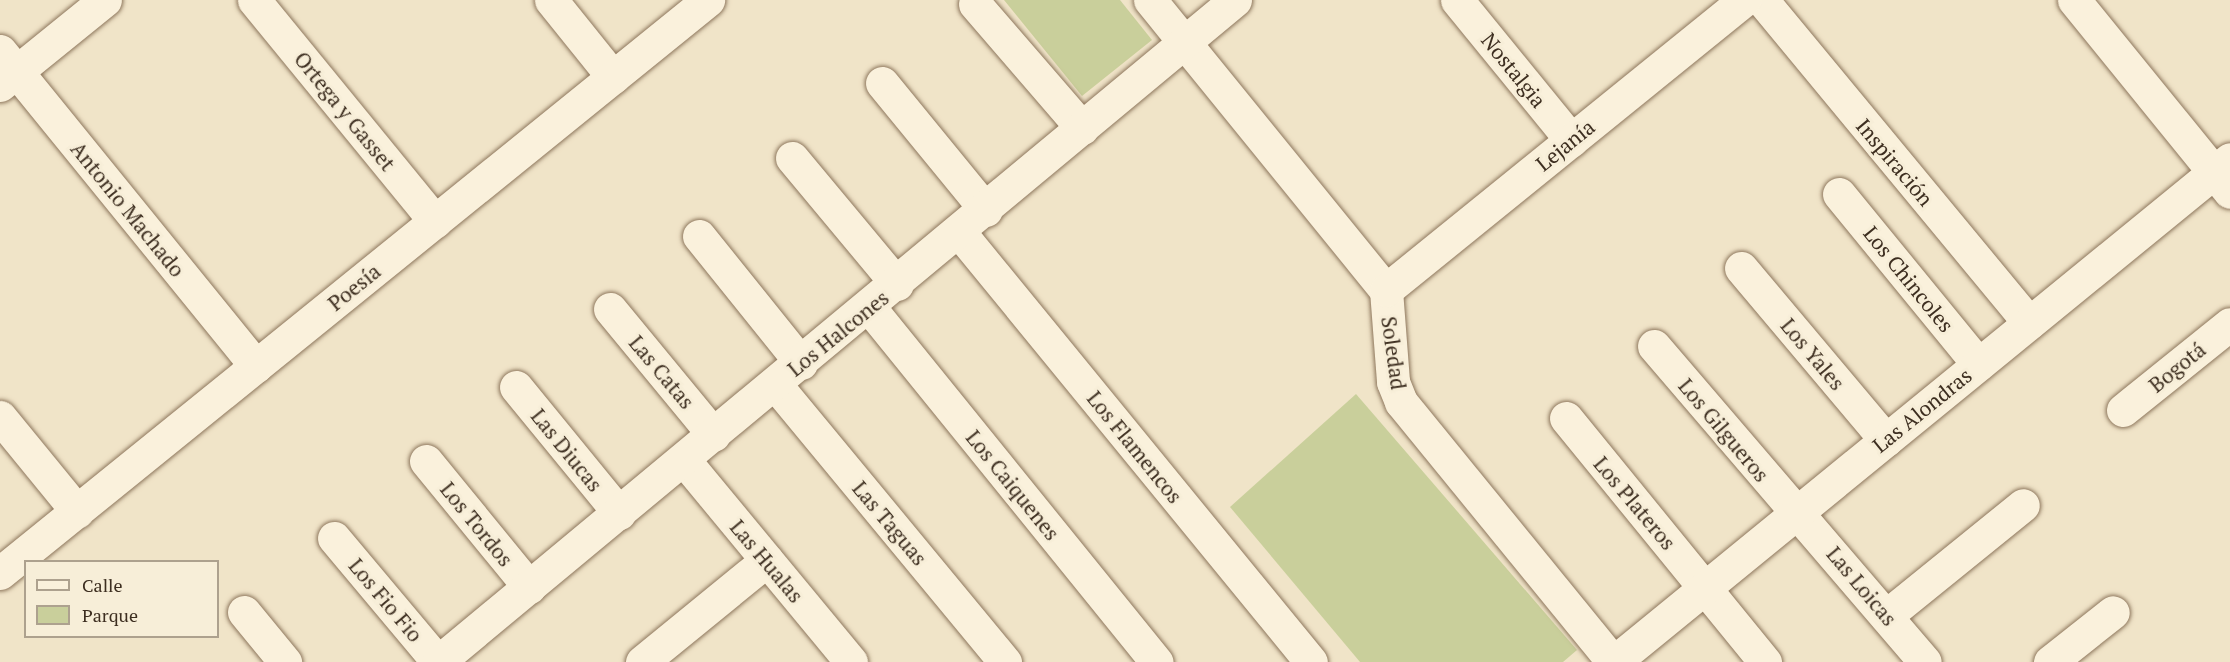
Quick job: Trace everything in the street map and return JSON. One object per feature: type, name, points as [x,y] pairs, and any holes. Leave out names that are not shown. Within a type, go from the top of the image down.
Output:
[{"type":"street","points":[[6,70],[105,0]]},
{"type":"street","name":"Ortega y Gasset","points":[[254,0],[435,221]]},
{"type":"street","points":[[550,0],[613,77]]},
{"type":"street","name":"Poesía","points":[[0,573],[708,0]]},
{"type":"street","name":"Soledad","points":[[1150,0],[1386,290],[1393,382],[1401,402],[1613,662]]},
{"type":"street","name":"Los Halcones","points":[[438,662],[960,233],[1235,0]]},
{"type":"street","name":"Nostalgia","points":[[1457,0],[1571,140]]},
{"type":"street","name":"Lejanía","points":[[1386,290],[1744,0]]},
{"type":"street","name":"Inspiración","points":[[1762,0],[2029,323]]},
{"type":"street","points":[[2074,0],[2225,174]]},
{"type":"street","points":[[975,4],[1082,128]]},
{"type":"street","name":"Antonio Machado","points":[[6,70],[256,366]]},
{"type":"street","points":[[882,83],[986,210]]},
{"type":"street","points":[[792,158],[897,284]]},
{"type":"street","name":"Las Alondras","points":[[1613,662],[2029,323],[2225,174]]},
{"type":"street","name":"Los Chincoles","points":[[1839,194],[1978,364]]},
{"type":"street","name":"Los Flamencos","points":[[960,233],[1311,662]]},
{"type":"street","points":[[699,236],[801,363]]},
{"type":"street","name":"Los Yales","points":[[1741,268],[1886,440]]},
{"type":"street","name":"Los Caiquenes","points":[[869,307],[1156,662]]},
{"type":"street","name":"Las Catas","points":[[610,309],[714,435]]},
{"type":"street","name":"Bogotá","points":[[2123,410],[2230,324]]},
{"type":"street","name":"Los Gilgueros","points":[[1654,346],[1774,490],[1799,511]]},
{"type":"street","name":"Las Taguas","points":[[775,384],[1005,662]]},
{"type":"street","name":"Las Diucas","points":[[516,387],[619,513]]},
{"type":"street","points":[[0,417],[77,511]]},
{"type":"street","name":"Los Plateros","points":[[1566,418],[1766,662]]},
{"type":"street","name":"Las Hualas","points":[[684,460],[767,560],[841,658]]},
{"type":"street","name":"Los Tordos","points":[[426,462],[529,587]]},
{"type":"street","points":[[1886,616],[2023,505]]},
{"type":"street","name":"Las Loicas","points":[[1799,511],[1925,662]]},
{"type":"street","name":"Los Fio Fio","points":[[334,538],[438,662]]},
{"type":"street","points":[[642,662],[767,560]]},
{"type":"street","points":[[244,612],[285,662]]},
{"type":"street","points":[[2050,662],[2113,612]]},
{"type":"green space","points":[[1004,0],[1120,0],[1152,40],[1082,96]]},
{"type":"green space","points":[[1356,394],[1577,650],[1563,662],[1360,662],[1230,507]]}]
